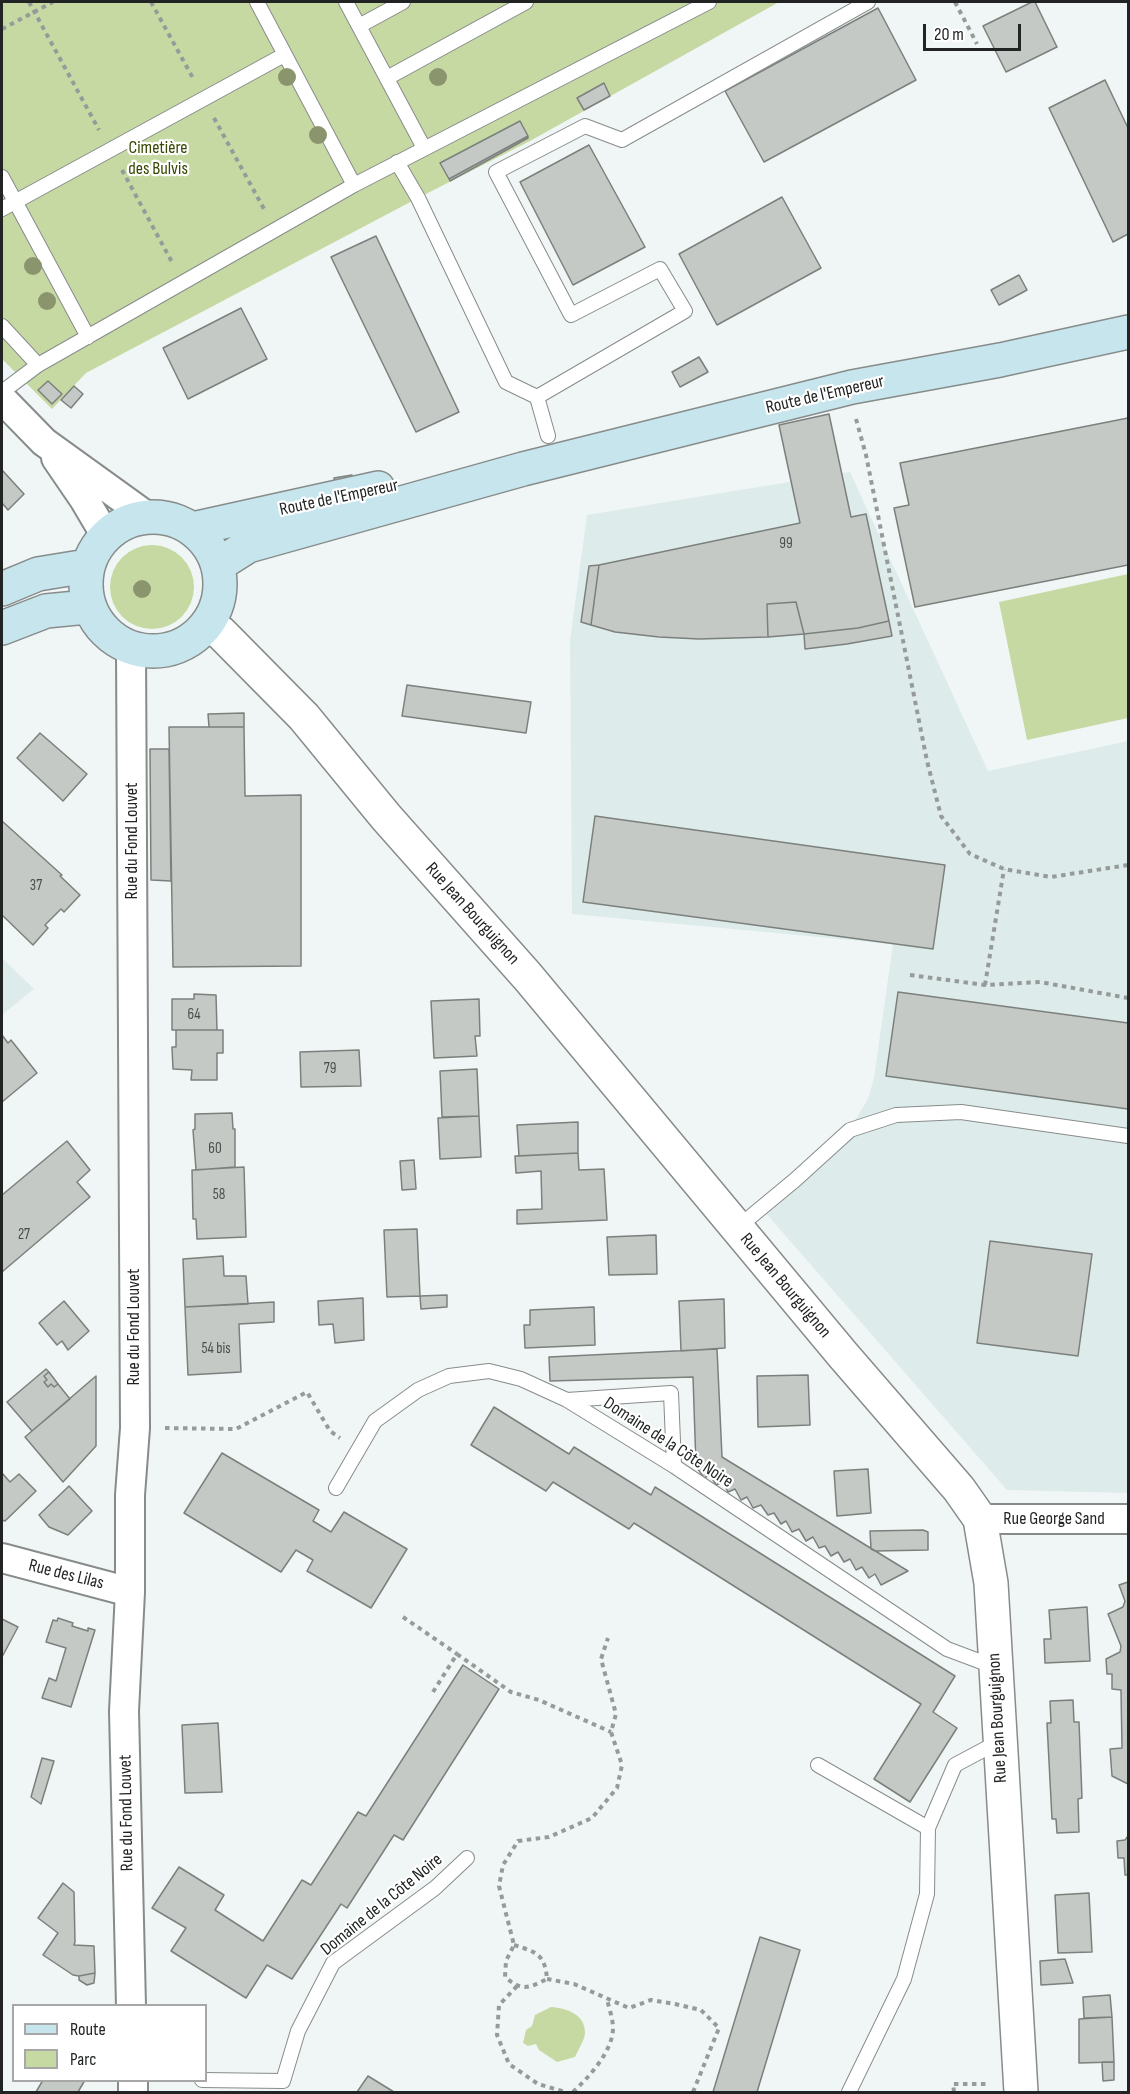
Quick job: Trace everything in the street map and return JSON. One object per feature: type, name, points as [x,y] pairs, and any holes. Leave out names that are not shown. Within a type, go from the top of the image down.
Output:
[{"type":"main road","name":"Route de l'Empereur","points":[[218,565],[248,546],[523,469],[852,387],[1000,360],[1128,332]]},
{"type":"main road","name":"Route de l'Empereur","points":[[192,529],[376,488],[523,469]]},
{"type":"main road","points":[[148,517],[172,519],[192,529],[209,546],[218,565],[220,586],[217,606],[207,625],[192,640],[173,649],[152,652],[132,649],[113,639],[99,625],[87,607],[84,589],[87,566],[106,536],[125,522],[148,517]]},
{"type":"main road","points":[[2,589],[38,574],[87,566]]},
{"type":"main road","points":[[2,628],[46,611],[87,607]]},
{"type":"street","points":[[2,399],[44,441],[148,517]]},
{"type":"street","points":[[44,441],[106,536]]},
{"type":"street","name":"Rue Jean Bourguignon","points":[[207,625],[221,633],[304,717],[386,818],[528,977],[843,1355],[959,1489],[980,1519],[991,1583],[1021,2092]]},
{"type":"street","name":"Rue du Fond Louvet","points":[[131,2004],[124,1711],[130,1592],[130,1495],[135,1428],[132,649]]},
{"type":"street","name":"Rue George Sand","points":[[980,1519],[1128,1519]]},
{"type":"street","name":"Rue des Lilas","points":[[2,1558],[130,1592]]},
{"type":"lane","points":[[257,2],[354,185]]},
{"type":"lane","points":[[346,2],[424,148]]},
{"type":"lane","points":[[359,26],[403,2]]},
{"type":"lane","points":[[387,78],[526,2]]},
{"type":"lane","points":[[2,392],[38,365],[354,185],[709,2]]},
{"type":"lane","points":[[537,397],[685,311],[660,269],[571,315],[496,172],[585,126],[622,140],[868,2]]},
{"type":"lane","points":[[2,208],[284,55]]},
{"type":"lane","points":[[397,162],[418,198],[506,382],[537,397],[548,436]]},
{"type":"lane","points":[[2,177],[88,337]]},
{"type":"lane","points":[[2,326],[38,365]]},
{"type":"lane","points":[[737,1228],[850,1130],[896,1115],[962,1112],[1128,1136]]},
{"type":"lane","name":"Domaine de la Côte Noire","points":[[336,1488],[375,1421],[418,1390],[449,1376],[489,1371],[521,1379],[567,1400],[674,1466],[947,1649],[995,1667]]},
{"type":"lane","points":[[567,1400],[671,1393],[674,1466]]},
{"type":"lane","points":[[849,2092],[904,1979],[927,1894],[928,1828],[955,1764],[1000,1741]]},
{"type":"lane","points":[[818,1765],[928,1828]]},
{"type":"lane","name":"Domaine de la Côte Noire","points":[[207,2080],[284,2087],[298,2031],[333,1963],[435,1888],[467,1858]]},
{"type":"path","points":[[2,29],[53,2]]},
{"type":"path","points":[[955,2],[977,44]]},
{"type":"path","points":[[854,412],[866,455],[927,761],[941,816],[970,854],[1004,869],[1051,877],[1128,865]]},
{"type":"path","points":[[985,985],[1004,869]]},
{"type":"path","points":[[910,975],[985,985],[1040,982],[1128,998]]},
{"type":"path","points":[[135,1428],[236,1429],[307,1392],[330,1431],[358,1451]]},
{"type":"path","points":[[403,1617],[511,1692],[539,1700],[611,1732]]},
{"type":"path","points":[[608,1638],[601,1659],[616,1714],[611,1732],[622,1765],[617,1788],[592,1818],[549,1837],[518,1841],[503,1865],[499,1886],[514,1945],[506,1961],[505,1977],[517,1986],[532,1987],[547,1979],[574,1984],[629,2008],[651,2000],[701,2010],[719,2028],[693,2092]]},
{"type":"path","points":[[433,1692],[457,1654]]},
{"type":"path","points":[[514,1945],[536,1952],[546,1965],[547,1979]]},
{"type":"path","points":[[517,1986],[500,2005],[497,2035],[508,2064],[538,2084],[565,2092]]},
{"type":"path","points":[[573,2092],[592,2074],[606,2052],[613,2029],[607,1999]]},
{"type":"path","points":[[953,2084],[954,2092]]},
{"type":"shaded area","points":[[850,472],[988,771],[1128,741],[1128,1493],[1007,1490],[757,1203],[854,1122],[868,1099],[874,1078],[893,944],[572,914],[570,640],[587,515]]},
{"type":"shaded area","points":[[2,958],[34,989],[2,1015]]},
{"type":"green space","name":"Cimetière des Bulvis","points":[[2,2],[779,2],[530,141],[86,373],[52,409],[2,359]]},
{"type":"green space","points":[[144,545],[160,545],[176,552],[187,563],[194,579],[191,603],[182,617],[160,629],[144,629],[128,622],[117,611],[110,595],[110,579],[117,563],[128,552]]},
{"type":"green space","points":[[1128,574],[1128,718],[1027,740],[999,602]]},
{"type":"green space","points":[[551,2007],[574,2013],[582,2021],[585,2034],[575,2057],[557,2062],[539,2050],[536,2044],[528,2046],[523,2043],[526,2030],[532,2026],[535,2015]]},
{"type":"building","points":[[1035,2],[1057,47],[1006,72],[983,26]]},
{"type":"building","points":[[878,8],[916,80],[764,162],[725,91]]},
{"type":"building","points":[[1105,80],[1128,128],[1128,234],[1113,242],[1049,108]]},
{"type":"building","points":[[604,83],[610,96],[584,110],[577,98]]},
{"type":"building","points":[[520,121],[528,136],[449,179],[440,163]]},
{"type":"building","points":[[528,136],[528,138],[450,181],[449,179]]},
{"type":"building","points":[[589,145],[645,247],[573,285],[520,182]]},
{"type":"building","points":[[782,197],[821,268],[717,325],[679,254]]},
{"type":"building","points":[[376,236],[459,412],[416,432],[331,257]]},
{"type":"building","points":[[1019,275],[1027,290],[999,305],[991,290]]},
{"type":"building","points":[[241,308],[267,359],[188,399],[163,348]]},
{"type":"building","points":[[699,357],[708,372],[680,387],[672,372]]},
{"type":"building","points":[[48,381],[62,394],[52,404],[38,390]]},
{"type":"building","points":[[74,386],[83,394],[71,408],[61,400]]},
{"type":"building","points":[[829,414],[851,517],[866,514],[889,621],[858,628],[804,634],[796,602],[767,604],[768,637],[699,639],[659,637],[615,632],[591,625],[599,565],[800,523],[779,425]]},
{"type":"building","points":[[1128,418],[1128,565],[915,607],[894,508],[909,505],[900,463]]},
{"type":"building","points":[[2,470],[24,494],[8,510],[2,503]]},
{"type":"building","points":[[352,475],[353,483],[336,487],[334,478]]},
{"type":"building","points":[[599,565],[591,625],[581,622],[589,566]]},
{"type":"building","points":[[796,602],[804,634],[768,637],[767,604]]},
{"type":"building","points":[[889,621],[892,636],[805,649],[804,634],[858,628]]},
{"type":"building","points":[[407,685],[531,702],[526,733],[402,716]]},
{"type":"building","points":[[244,713],[244,727],[209,727],[208,714]]},
{"type":"building","points":[[169,727],[244,727],[245,796],[301,795],[301,966],[173,967]]},
{"type":"building","points":[[40,733],[87,774],[63,801],[17,758]]},
{"type":"building","points":[[150,749],[169,749],[171,881],[151,880]]},
{"type":"building","points":[[595,816],[945,865],[933,949],[583,902]]},
{"type":"building","points":[[2,821],[62,875],[60,876],[80,895],[64,912],[61,909],[45,925],[48,928],[33,945],[2,915]]},
{"type":"building","points":[[898,992],[1128,1023],[1128,1109],[886,1076]]},
{"type":"building","points":[[194,994],[216,995],[217,1030],[172,1030],[172,999],[194,999]]},
{"type":"building","points":[[479,999],[480,1036],[475,1036],[477,1056],[434,1058],[431,1001]]},
{"type":"building","points":[[176,1030],[223,1030],[223,1053],[217,1053],[217,1080],[191,1080],[192,1070],[173,1069],[172,1047],[176,1047]]},
{"type":"building","points":[[2,1035],[8,1043],[11,1040],[37,1073],[2,1102]]},
{"type":"building","points":[[359,1050],[361,1086],[301,1087],[300,1052]]},
{"type":"building","points":[[477,1069],[479,1116],[442,1117],[440,1071]]},
{"type":"building","points":[[232,1113],[233,1129],[235,1129],[235,1167],[196,1170],[193,1130],[195,1129],[195,1114]]},
{"type":"building","points":[[479,1116],[481,1157],[440,1159],[438,1118]]},
{"type":"building","points":[[578,1122],[578,1153],[519,1156],[517,1125]]},
{"type":"building","points":[[67,1141],[90,1170],[77,1182],[90,1197],[2,1272],[2,1195]]},
{"type":"building","points":[[578,1153],[579,1170],[604,1169],[607,1220],[517,1224],[517,1210],[542,1209],[541,1171],[516,1173],[515,1156]]},
{"type":"building","points":[[414,1160],[416,1189],[402,1190],[400,1161]]},
{"type":"building","points":[[244,1167],[246,1237],[197,1239],[196,1219],[193,1219],[192,1170]]},
{"type":"building","points":[[417,1229],[420,1296],[387,1297],[384,1230]]},
{"type":"building","points":[[656,1235],[657,1274],[609,1275],[607,1237]]},
{"type":"building","points":[[990,1241],[1092,1254],[1078,1356],[977,1343]]},
{"type":"building","points":[[223,1256],[224,1276],[246,1276],[248,1304],[185,1307],[183,1259]]},
{"type":"building","points":[[447,1295],[447,1307],[421,1309],[420,1296]]},
{"type":"building","points":[[363,1298],[364,1340],[335,1343],[333,1324],[319,1325],[318,1301]]},
{"type":"building","points":[[724,1299],[725,1348],[681,1351],[679,1301]]},
{"type":"building","points":[[64,1301],[89,1331],[68,1350],[62,1341],[57,1345],[39,1323]]},
{"type":"building","points":[[274,1302],[274,1322],[239,1324],[241,1372],[188,1375],[185,1307]]},
{"type":"building","points":[[594,1307],[595,1345],[525,1348],[524,1325],[530,1325],[530,1310]]},
{"type":"building","points":[[717,1349],[722,1457],[908,1571],[881,1585],[875,1574],[869,1578],[862,1567],[856,1570],[850,1559],[844,1562],[838,1552],[831,1556],[825,1546],[819,1548],[813,1537],[806,1541],[799,1529],[792,1532],[786,1521],[781,1524],[774,1513],[768,1515],[761,1505],[753,1508],[747,1497],[741,1500],[735,1489],[728,1492],[723,1482],[716,1485],[710,1475],[704,1478],[696,1466],[693,1377],[550,1381],[549,1357]]},
{"type":"building","points":[[46,1369],[49,1372],[44,1376],[47,1380],[44,1382],[48,1387],[51,1384],[54,1387],[58,1384],[70,1399],[32,1431],[7,1402]]},
{"type":"building","points":[[49,1372],[58,1384],[54,1387],[51,1384],[48,1387],[44,1382],[47,1380],[44,1376]]},
{"type":"building","points":[[808,1375],[810,1425],[758,1427],[757,1376]]},
{"type":"building","points":[[96,1376],[96,1446],[63,1482],[25,1437]]},
{"type":"building","points":[[494,1407],[569,1454],[574,1447],[651,1495],[655,1487],[955,1676],[933,1712],[957,1728],[910,1802],[874,1779],[921,1704],[634,1523],[629,1529],[553,1482],[546,1491],[471,1445]]},
{"type":"building","points":[[222,1453],[319,1510],[313,1521],[331,1532],[344,1512],[407,1549],[371,1608],[307,1571],[313,1560],[296,1550],[281,1572],[184,1513]]},
{"type":"building","points":[[868,1469],[871,1513],[837,1516],[834,1471]]},
{"type":"building","points":[[2,1473],[10,1482],[19,1474],[36,1491],[5,1521],[2,1520]]},
{"type":"building","points":[[69,1486],[92,1511],[68,1535],[49,1527],[39,1515]]},
{"type":"building","points":[[923,1530],[928,1532],[928,1550],[875,1551],[871,1549],[870,1531]]},
{"type":"building","points":[[1128,1582],[1128,1784],[1112,1776],[1110,1749],[1122,1748],[1121,1690],[1112,1689],[1112,1674],[1107,1674],[1106,1659],[1120,1652],[1121,1646],[1108,1614],[1123,1607],[1125,1601],[1119,1585]]},
{"type":"building","points":[[1087,1607],[1090,1661],[1045,1663],[1044,1639],[1051,1639],[1049,1610]]},
{"type":"building","points":[[58,1618],[73,1623],[72,1626],[88,1631],[88,1628],[95,1630],[71,1707],[42,1698],[49,1678],[56,1681],[66,1648],[46,1642],[53,1620],[57,1621]]},
{"type":"building","points":[[2,1619],[18,1627],[2,1657]]},
{"type":"building","points":[[463,1665],[499,1689],[403,1840],[394,1835],[347,1908],[341,1904],[292,1979],[267,1965],[246,1998],[171,1951],[186,1928],[152,1908],[179,1867],[224,1895],[215,1910],[263,1941],[302,1880],[311,1885],[358,1812],[366,1816]]},
{"type":"building","points":[[1073,1700],[1074,1722],[1079,1722],[1082,1798],[1078,1799],[1079,1832],[1057,1833],[1056,1819],[1052,1819],[1047,1723],[1051,1723],[1050,1701]]},
{"type":"building","points":[[218,1723],[222,1792],[185,1793],[182,1725]]},
{"type":"building","points":[[42,1758],[54,1761],[41,1804],[31,1797]]},
{"type":"building","points":[[1128,1836],[1128,1875],[1125,1875],[1124,1858],[1118,1858],[1117,1841],[1125,1840]]},
{"type":"building","points":[[63,1883],[74,1892],[74,1945],[94,1946],[95,1973],[73,1975],[43,1955],[58,1933],[38,1918]]},
{"type":"building","points":[[1089,1893],[1092,1952],[1058,1953],[1055,1895]]},
{"type":"building","points":[[760,1937],[800,1950],[757,2092],[713,2092]]},
{"type":"building","points":[[1065,1959],[1073,1983],[1041,1985],[1040,1961]]},
{"type":"building","points":[[95,1973],[94,1983],[87,1985],[79,1980],[79,1976]]},
{"type":"building","points":[[1110,1995],[1112,2017],[1084,2018],[1083,1997]]},
{"type":"building","points":[[1112,2017],[1114,2062],[1079,2063],[1079,2019]]},
{"type":"building","points":[[1102,2062],[1114,2062],[1114,2080],[1103,2081]]},
{"type":"building","points":[[368,2076],[394,2092],[357,2092]]},
{"type":"building","points":[[42,2082],[84,2082],[78,2092],[36,2092]]}]
